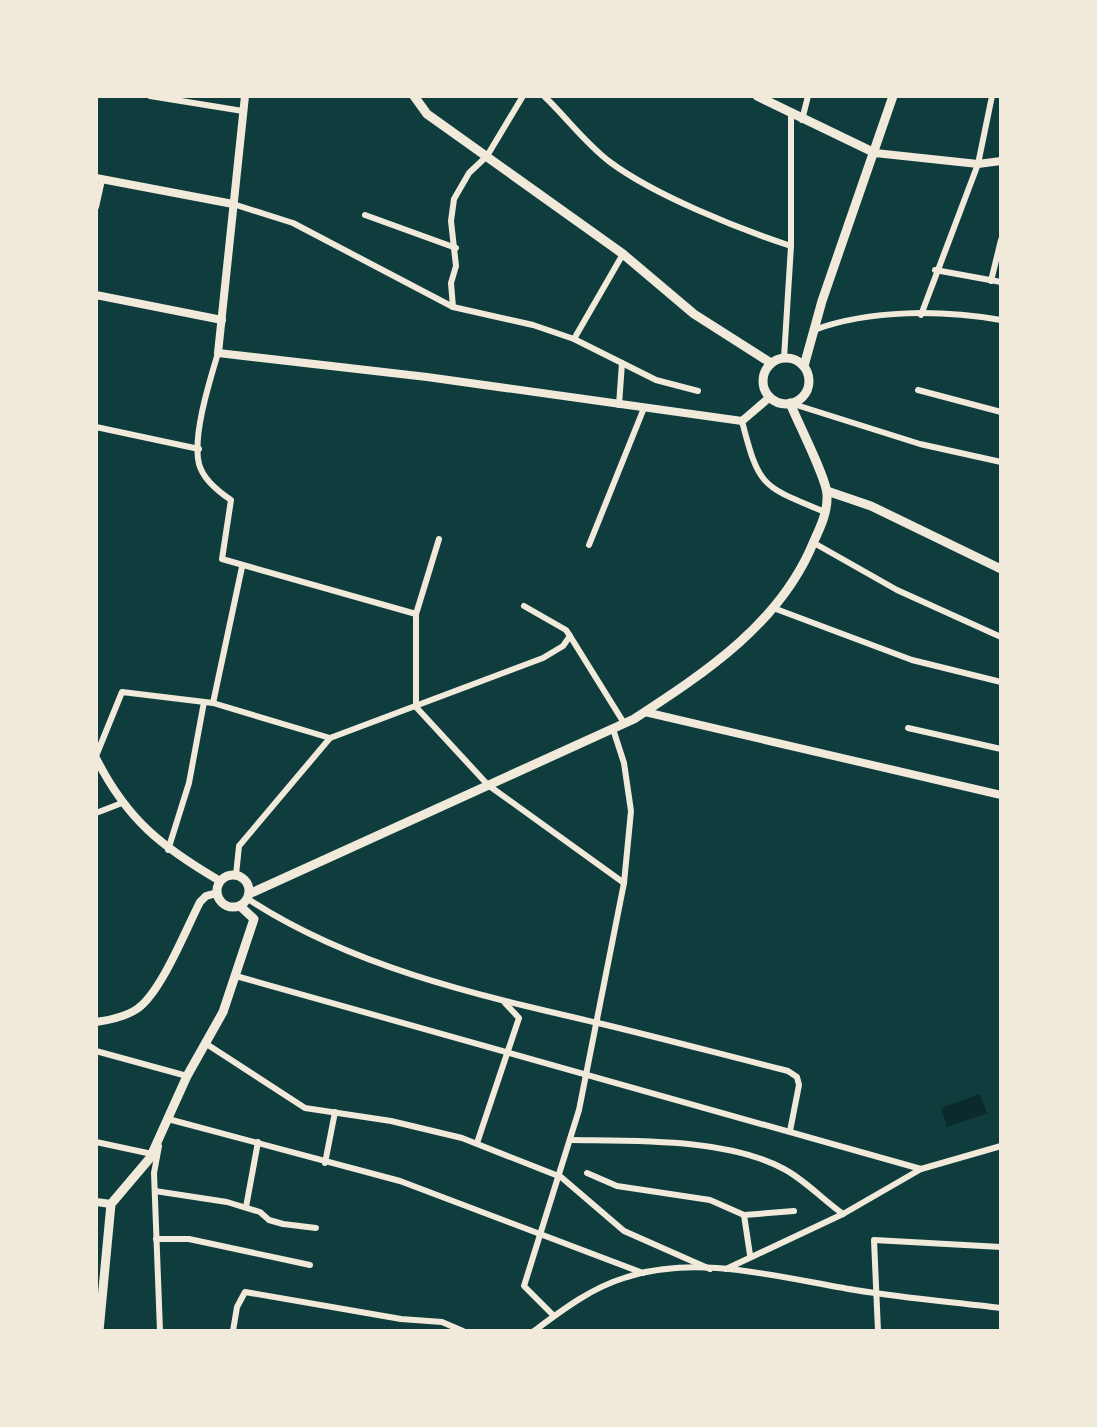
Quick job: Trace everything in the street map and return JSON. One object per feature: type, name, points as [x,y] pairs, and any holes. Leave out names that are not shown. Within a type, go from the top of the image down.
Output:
[{"type":"main road","points":[[414,96],[427,114],[623,254],[694,314],[771,363]]},
{"type":"main road","points":[[757,96],[875,153]]},
{"type":"main road","points":[[804,366],[784,358],[771,363],[763,376],[770,397],[790,403],[798,401],[808,389],[804,366],[814,330],[893,96]]},
{"type":"main road","points":[[99,1331],[101,1273],[111,1204],[152,1154],[187,1076],[223,1012],[254,919],[246,899],[247,882],[236,875],[220,881],[217,893],[226,905],[246,899],[613,729],[645,712],[711,666],[776,609],[814,543],[825,512],[827,491],[790,403]]},
{"type":"main road","points":[[827,491],[871,506],[1001,569]]},
{"type":"street","points":[[150,96],[243,111]]},
{"type":"street","points":[[245,96],[218,353],[202,405],[198,463],[217,491],[231,500],[222,559],[416,614]]},
{"type":"street","points":[[453,307],[456,248],[451,221],[454,199],[469,173],[487,156],[523,96]]},
{"type":"street","points":[[544,96],[597,150],[625,172],[748,231],[791,246]]},
{"type":"street","points":[[802,120],[808,96]]},
{"type":"street","points":[[921,315],[935,270],[978,164],[992,96]]},
{"type":"street","points":[[784,358],[791,246],[791,115]]},
{"type":"street","points":[[875,153],[978,164],[1001,161]]},
{"type":"street","points":[[96,207],[99,179],[233,204],[293,223],[453,307],[533,325],[574,339],[656,380],[698,391]]},
{"type":"street","points":[[365,215],[456,248]]},
{"type":"street","points":[[991,281],[1001,240]]},
{"type":"street","points":[[574,339],[623,254]]},
{"type":"street","points":[[935,270],[1001,282]]},
{"type":"street","points":[[96,295],[222,320]]},
{"type":"street","points":[[814,330],[850,319],[921,315],[1001,320]]},
{"type":"street","points":[[218,353],[427,377],[742,421],[770,397]]},
{"type":"street","points":[[619,405],[622,363]]},
{"type":"street","points":[[918,390],[1001,412]]},
{"type":"street","points":[[790,403],[920,444],[1001,462]]},
{"type":"street","points":[[589,545],[644,408]]},
{"type":"street","points":[[742,421],[754,469],[763,482],[779,493],[825,512]]},
{"type":"street","points":[[96,427],[199,449]]},
{"type":"street","points":[[439,539],[416,614],[416,707],[488,785],[624,883]]},
{"type":"street","points":[[814,543],[897,590],[1001,637]]},
{"type":"street","points":[[213,703],[242,567]]},
{"type":"street","points":[[524,606],[566,630],[624,723]]},
{"type":"street","points":[[776,609],[912,660],[1001,682]]},
{"type":"street","points":[[236,875],[239,846],[330,738],[543,658],[563,646],[570,636]]},
{"type":"street","points":[[220,881],[168,850],[122,803],[96,757],[122,692],[213,703],[330,738]]},
{"type":"street","points":[[168,850],[189,783],[204,702]]},
{"type":"street","points":[[645,712],[1001,795]]},
{"type":"street","points":[[908,728],[1001,749]]},
{"type":"street","points":[[554,1316],[524,1286],[571,1140],[624,883],[631,811],[624,763],[613,729]]},
{"type":"street","points":[[96,813],[122,803]]},
{"type":"street","points":[[96,1022],[117,1018],[139,1008],[152,994],[200,902],[206,896],[217,893]]},
{"type":"street","points":[[246,899],[302,932],[408,973],[504,1002],[788,1071],[797,1077],[799,1085],[790,1131]]},
{"type":"street","points":[[236,976],[921,1169]]},
{"type":"street","points":[[477,1143],[519,1018],[504,1002]]},
{"type":"street","points":[[205,1043],[294,1103],[391,1121],[477,1143],[561,1177],[624,1231],[710,1269]]},
{"type":"street","points":[[96,1051],[187,1076]]},
{"type":"street","points":[[325,1163],[335,1112]]},
{"type":"street","points":[[168,1119],[400,1181],[491,1219],[543,1234],[643,1273]]},
{"type":"street","points":[[160,1135],[155,1191],[160,1331]]},
{"type":"street","points":[[571,1140],[708,1144],[732,1150],[785,1169],[843,1214]]},
{"type":"street","points":[[96,1142],[152,1154]]},
{"type":"street","points":[[246,1207],[258,1142]]},
{"type":"street","points":[[726,1269],[750,1255],[843,1214],[921,1169],[1001,1146]]},
{"type":"street","points":[[587,1173],[617,1186],[710,1200],[744,1215],[794,1211]]},
{"type":"street","points":[[155,1191],[246,1207],[283,1224],[316,1228]]},
{"type":"street","points":[[96,1202],[111,1204]]},
{"type":"street","points":[[744,1215],[750,1255]]},
{"type":"street","points":[[156,1239],[189,1239],[310,1265]]},
{"type":"street","points":[[878,1331],[874,1240],[1001,1247]]},
{"type":"street","points":[[534,1331],[554,1316],[623,1278],[643,1273],[710,1269],[1001,1308]]},
{"type":"street","points":[[233,1331],[237,1307],[245,1292],[401,1319],[442,1322],[463,1331]]},
{"type":"water","points":[[980,1094],[987,1113],[947,1127],[941,1108]]}]
